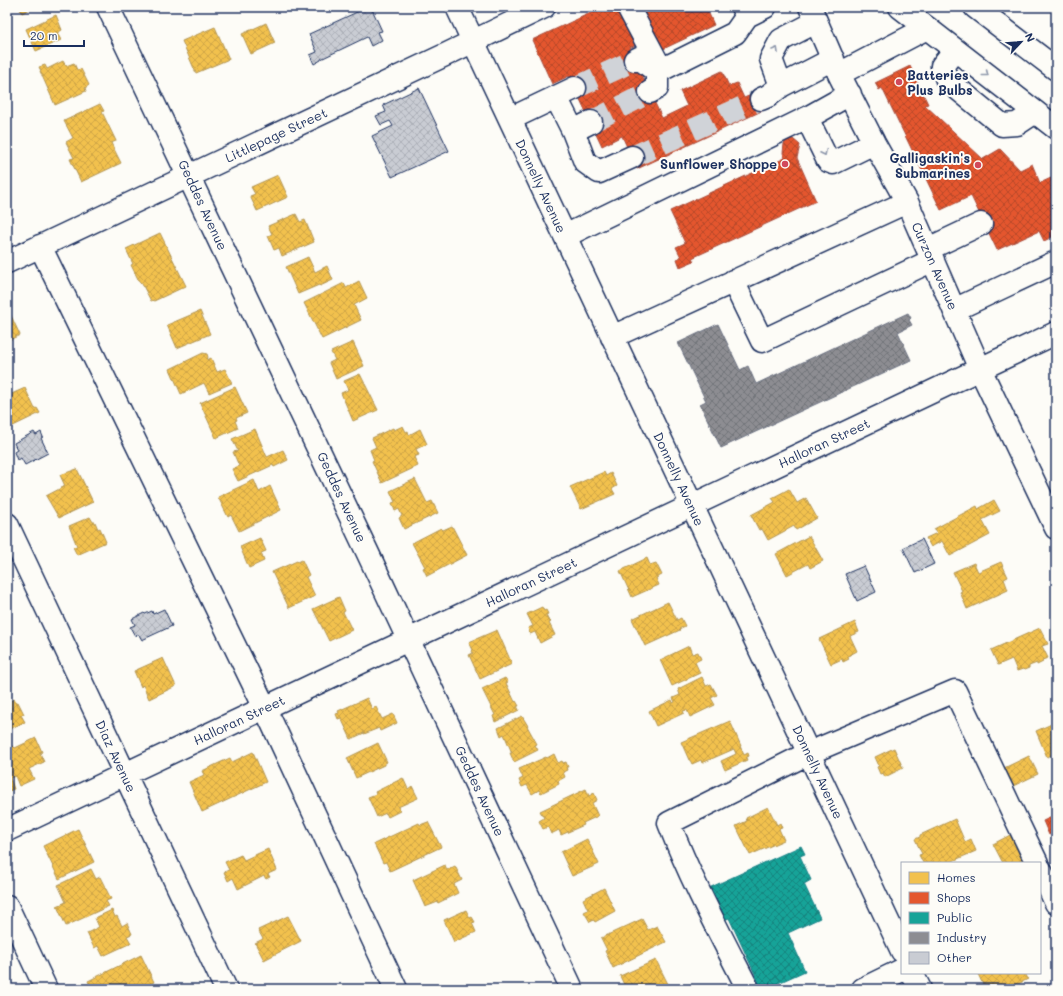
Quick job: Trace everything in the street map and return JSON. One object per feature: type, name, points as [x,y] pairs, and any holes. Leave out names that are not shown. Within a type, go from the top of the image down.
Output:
[{"type":"street","name":"Geddes Avenue","points":[[108,7],[409,640],[572,989]]},
{"type":"street","name":"Donnelly Avenue","points":[[457,7],[901,949]]},
{"type":"street","name":"Littlepage Street","points":[[7,262],[544,7]]},
{"type":"street","points":[[628,7],[659,70],[658,88],[650,92]]},
{"type":"street","points":[[900,7],[1056,128]]},
{"type":"street","points":[[975,7],[1056,69]]},
{"type":"street","points":[[659,70],[735,33],[751,10]]},
{"type":"street","points":[[781,86],[771,59],[781,40],[813,14]]},
{"type":"street","name":"Curzon Avenue","points":[[813,14],[836,67],[874,143],[907,202],[980,369],[1056,528]]},
{"type":"street","points":[[761,99],[768,96],[781,86],[836,67],[927,28]]},
{"type":"street","points":[[955,50],[942,66],[947,80],[1002,125],[1017,124],[1035,112]]},
{"type":"street","points":[[635,60],[639,58],[659,70]]},
{"type":"street","points":[[510,119],[575,88]]},
{"type":"street","points":[[565,236],[808,118],[850,94]]},
{"type":"street","points":[[556,97],[582,126],[585,162],[599,172],[632,156]]},
{"type":"street","points":[[808,118],[828,161],[833,163],[874,143]]},
{"type":"street","points":[[612,337],[907,202]]},
{"type":"street","points":[[733,281],[762,341],[930,255],[981,224]]},
{"type":"street","points":[[40,246],[265,708],[396,989]]},
{"type":"street","points":[[954,310],[1056,262]]},
{"type":"street","name":"Halloran Street","points":[[7,830],[1056,333]]},
{"type":"street","name":"Diaz Avenue","points":[[7,524],[226,989]]},
{"type":"street","points":[[748,989],[701,895],[669,823],[809,753],[955,691],[1037,862]]},
{"type":"street","points":[[1041,872],[1051,901]]},
{"type":"street","points":[[7,906],[46,989]]},
{"type":"street","points":[[863,989],[901,970]]},
{"type":"street","points":[[912,974],[920,989]]},
{"type":"building: Homes","points":[[19,7],[34,7],[22,13]]},
{"type":"building: Homes","points":[[56,15],[62,30],[57,33],[61,40],[36,51],[26,29]]},
{"type":"building: Homes","points":[[266,23],[275,43],[251,54],[242,34]]},
{"type":"building: Homes","points":[[215,27],[229,59],[196,73],[182,41]]},
{"type":"building: Homes","points":[[63,61],[66,66],[74,63],[77,70],[81,69],[89,85],[85,88],[86,91],[55,105],[39,67],[45,65],[47,69]]},
{"type":"building: Homes","points":[[100,104],[104,111],[102,112],[116,141],[111,143],[121,163],[81,182],[70,159],[74,158],[66,142],[73,138],[64,121]]},
{"type":"building: Homes","points":[[278,175],[288,197],[257,211],[250,196],[255,194],[251,187]]},
{"type":"building: Homes","points":[[296,214],[300,222],[305,220],[314,242],[282,256],[279,248],[274,250],[268,236],[272,234],[268,226]]},
{"type":"building: Homes","points":[[160,233],[186,286],[151,301],[131,265],[133,264],[126,249]]},
{"type":"building: Homes","points":[[308,257],[315,272],[327,266],[333,280],[298,294],[286,267]]},
{"type":"building: Homes","points":[[359,281],[367,298],[354,305],[361,320],[322,339],[304,303],[344,283],[346,288]]},
{"type":"building: Homes","points":[[7,307],[20,335],[7,341]]},
{"type":"building: Homes","points":[[200,311],[210,334],[177,348],[167,325]]},
{"type":"building: Homes","points":[[353,342],[364,366],[336,379],[329,363],[335,360],[331,352]]},
{"type":"building: Homes","points":[[203,353],[207,354],[207,360],[211,358],[217,372],[225,369],[232,383],[209,393],[204,383],[181,394],[170,369]]},
{"type":"building: Homes","points":[[360,374],[378,410],[353,421],[341,393],[348,390],[344,381]]},
{"type":"building: Homes","points":[[235,387],[247,413],[236,418],[237,420],[235,421],[238,428],[216,438],[200,403]]},
{"type":"building: Homes","points":[[25,388],[35,409],[37,408],[40,413],[7,429],[7,396]]},
{"type":"building: Homes","points":[[403,426],[406,432],[408,431],[409,435],[420,429],[427,444],[416,449],[419,455],[414,457],[418,466],[382,483],[372,461],[374,460],[370,450],[376,447],[372,438],[393,428],[394,430]]},
{"type":"building: Homes","points":[[255,429],[267,457],[283,450],[288,460],[238,481],[232,469],[239,466],[233,452],[238,451],[232,439]]},
{"type":"building: Homes","points":[[77,469],[93,502],[59,518],[46,496],[65,486],[60,475]]},
{"type":"building: Homes","points":[[604,472],[606,476],[611,473],[617,486],[612,489],[615,494],[581,509],[570,487]]},
{"type":"building: Homes","points":[[415,479],[427,503],[432,501],[438,513],[404,529],[399,518],[402,516],[399,509],[395,511],[392,503],[395,502],[390,491]]},
{"type":"building: Homes","points":[[254,480],[259,492],[270,486],[281,510],[239,531],[231,515],[228,517],[218,497]]},
{"type":"building: Homes","points":[[789,489],[797,503],[806,498],[817,518],[796,530],[794,526],[768,540],[762,529],[759,530],[751,515],[775,502],[772,498]]},
{"type":"building: Homes","points":[[994,500],[1000,511],[982,520],[990,535],[950,556],[942,541],[931,547],[926,538],[937,533],[934,529],[977,506],[978,509]]},
{"type":"building: Homes","points":[[90,517],[93,522],[95,522],[98,529],[100,528],[106,542],[77,555],[73,547],[77,546],[69,526]]},
{"type":"building: Homes","points":[[452,526],[467,555],[427,576],[423,568],[425,567],[412,543],[441,528],[443,530]]},
{"type":"building: Homes","points":[[809,536],[823,561],[810,568],[808,564],[787,575],[776,554]]},
{"type":"building: Homes","points":[[260,538],[266,551],[261,553],[264,561],[249,568],[240,547]]},
{"type":"building: Homes","points":[[647,558],[650,565],[656,563],[662,575],[656,578],[659,585],[632,597],[620,571]]},
{"type":"building: Homes","points":[[302,560],[309,575],[306,577],[315,596],[289,608],[272,572]]},
{"type":"building: Homes","points":[[1001,562],[1008,577],[1004,579],[1008,590],[967,609],[960,592],[962,591],[953,572],[974,563],[978,572]]},
{"type":"building: Homes","points":[[339,597],[345,611],[343,612],[352,630],[329,641],[313,609]]},
{"type":"building: Homes","points":[[668,602],[677,620],[681,618],[685,626],[679,629],[680,630],[645,646],[632,619]]},
{"type":"building: Homes","points":[[542,607],[548,614],[546,615],[548,620],[551,622],[549,623],[555,635],[540,643],[535,632],[530,634],[528,628],[533,626],[527,614]]},
{"type":"building: Homes","points":[[855,622],[859,632],[850,636],[857,651],[848,656],[849,659],[843,662],[842,659],[831,664],[819,639]]},
{"type":"building: Homes","points":[[1040,628],[1048,644],[1042,646],[1048,658],[1042,660],[1043,662],[1037,665],[1037,663],[1024,670],[1017,671],[1012,659],[998,665],[991,650]]},
{"type":"building: Homes","points":[[497,630],[512,664],[480,679],[469,655],[473,653],[473,650],[469,642]]},
{"type":"building: Homes","points":[[689,646],[692,654],[698,652],[701,659],[695,662],[700,673],[672,686],[660,660]]},
{"type":"building: Homes","points":[[163,658],[176,686],[149,699],[143,685],[141,687],[134,671]]},
{"type":"building: Homes","points":[[702,677],[706,686],[711,684],[717,695],[711,698],[715,705],[690,717],[687,710],[683,711],[684,713],[656,726],[649,711],[672,700],[673,703],[675,702],[673,698],[680,695],[678,689]]},
{"type":"building: Homes","points":[[505,678],[508,682],[506,683],[515,702],[516,701],[519,706],[517,706],[519,710],[495,722],[493,716],[495,715],[482,689]]},
{"type":"building: Homes","points":[[367,698],[372,709],[376,707],[382,719],[393,714],[397,723],[380,731],[379,728],[351,739],[341,718],[338,719],[336,714],[339,713],[338,711]]},
{"type":"building: Homes","points":[[14,699],[16,703],[18,702],[24,714],[21,715],[25,722],[7,730],[7,703]]},
{"type":"building: Homes","points":[[522,716],[537,744],[535,745],[538,750],[514,762],[504,734],[501,736],[498,728]]},
{"type":"building: Homes","points":[[730,721],[744,755],[748,753],[749,756],[746,758],[747,760],[725,770],[721,761],[736,754],[734,749],[702,763],[701,760],[692,764],[681,742]]},
{"type":"building: Homes","points":[[1056,722],[1056,756],[1054,754],[1047,757],[1036,731]]},
{"type":"building: Homes","points":[[36,738],[42,752],[40,753],[44,762],[29,769],[34,779],[19,786],[15,776],[10,778],[14,789],[7,792],[7,749],[13,746],[15,748]]},
{"type":"building: Homes","points":[[378,743],[387,762],[384,765],[356,778],[347,758]]},
{"type":"building: Homes","points":[[894,748],[903,768],[885,777],[883,773],[880,774],[877,767],[879,766],[875,757]]},
{"type":"building: Homes","points":[[253,752],[266,782],[202,812],[189,782],[204,775],[202,771],[230,758],[232,762]]},
{"type":"building: Homes","points":[[554,754],[558,763],[562,761],[563,763],[566,762],[568,767],[566,767],[567,770],[563,772],[565,777],[558,781],[559,784],[541,793],[539,790],[532,794],[527,785],[522,787],[519,780],[523,778],[519,769]]},
{"type":"building: Homes","points":[[1029,756],[1038,774],[1011,787],[1002,769]]},
{"type":"building: Homes","points":[[403,778],[408,789],[412,786],[418,798],[398,807],[400,811],[388,817],[386,813],[377,817],[368,797]]},
{"type":"building: Homes","points":[[586,789],[589,796],[594,793],[597,800],[592,803],[598,816],[583,823],[584,825],[561,835],[559,830],[551,834],[548,827],[543,829],[539,821],[544,818],[540,811]]},
{"type":"building: Homes","points":[[768,807],[777,825],[780,823],[782,828],[779,829],[784,840],[750,855],[736,826],[747,821],[746,818]]},
{"type":"building: Homes","points":[[955,819],[965,842],[971,839],[976,851],[950,862],[922,862],[919,855],[922,854],[915,839],[920,837],[920,835]]},
{"type":"building: Homes","points":[[428,822],[441,847],[390,871],[386,862],[383,863],[374,844],[419,823],[420,825]]},
{"type":"building: Homes","points":[[78,829],[94,862],[59,879],[43,846]]},
{"type":"building: Homes","points":[[1012,834],[1027,862],[1002,862],[993,844]]},
{"type":"building: Homes","points":[[587,839],[599,864],[572,876],[561,852]]},
{"type":"building: Homes","points":[[268,849],[277,870],[268,874],[270,877],[266,879],[264,876],[238,889],[233,878],[228,881],[224,872],[229,870],[225,862],[241,855],[244,860]]},
{"type":"building: Homes","points":[[445,865],[447,870],[455,866],[462,880],[454,884],[458,893],[438,903],[425,907],[413,880]]},
{"type":"building: Homes","points":[[91,869],[96,879],[100,877],[111,899],[106,901],[109,906],[66,926],[57,906],[66,902],[58,885]]},
{"type":"building: Homes","points":[[604,888],[615,911],[595,922],[594,920],[590,922],[584,912],[588,910],[583,899]]},
{"type":"building: Homes","points":[[112,910],[122,926],[127,923],[132,934],[127,936],[131,943],[103,956],[98,946],[94,948],[87,933],[99,927],[95,918]]},
{"type":"building: Homes","points":[[466,910],[470,918],[472,917],[475,922],[472,923],[476,932],[454,942],[444,920]]},
{"type":"building: Homes","points":[[288,916],[301,941],[264,960],[255,943],[263,939],[258,930]]},
{"type":"building: Homes","points":[[642,919],[648,930],[657,926],[666,942],[613,968],[601,938]]},
{"type":"building: Homes","points":[[141,955],[154,982],[140,989],[92,989],[88,981]]},
{"type":"building: Homes","points":[[656,960],[668,984],[658,989],[626,989],[620,976]]},
{"type":"building: Homes","points":[[978,974],[1026,974],[1028,979],[1014,986],[1013,983],[1000,989],[992,989],[990,986],[985,989]]},
{"type":"building: Shops","points":[[612,7],[619,7],[636,45],[629,48],[662,118],[687,106],[680,91],[722,71],[729,86],[737,83],[744,98],[758,92],[766,109],[637,169],[622,136],[602,146],[569,76],[552,84],[532,40],[599,9],[601,12]]},
{"type":"building: Shops","points":[[638,7],[706,7],[714,25],[659,51]]},
{"type":"building: Shops","points":[[910,66],[928,104],[925,105],[983,159],[1000,149],[1020,170],[1032,164],[1040,183],[1051,178],[1056,188],[1056,235],[1044,241],[1039,231],[997,250],[971,196],[941,210],[882,88],[879,90],[875,83]]},
{"type":"building: Shops","points":[[793,139],[800,145],[797,158],[816,201],[692,258],[694,261],[680,267],[677,259],[681,257],[676,247],[685,243],[670,211],[785,158],[783,153],[784,144],[787,140]]},
{"type":"building: Shops","points":[[1056,815],[1056,831],[1049,835],[1043,821]]},
{"type":"building: Public","points":[[801,846],[805,854],[800,856],[811,880],[804,884],[820,918],[788,933],[805,971],[762,989],[729,918],[724,920],[709,888]]},
{"type":"building: Industry","points":[[908,313],[911,318],[909,320],[912,325],[898,332],[911,360],[721,448],[700,404],[706,401],[678,343],[718,324],[740,370],[748,366],[756,384]]},
{"type":"building: Other","points":[[371,7],[382,31],[378,32],[382,40],[371,46],[367,37],[321,59],[314,64],[310,55],[317,52],[309,34]]},
{"type":"building: Other","points":[[419,88],[449,151],[392,177],[372,136],[393,126],[390,121],[381,125],[376,116],[386,112],[383,105]]},
{"type":"building: Other","points":[[34,432],[36,435],[41,432],[43,437],[41,438],[48,453],[25,465],[21,458],[17,460],[14,452],[17,450],[14,443]]},
{"type":"building: Other","points":[[922,539],[934,564],[915,573],[903,548]]},
{"type":"building: Other","points":[[864,566],[876,592],[857,601],[845,574]]},
{"type":"building: Other","points":[[164,609],[172,626],[142,640],[139,635],[135,636],[130,627],[135,625],[132,619],[144,613],[145,614],[152,611],[153,614]]},
{"type":"tunnel","points":[[575,88],[635,60]]},
{"type":"tunnel","points":[[591,122],[650,92]]},
{"type":"tunnel","points":[[632,157],[761,99]]},
{"type":"place","name":"Batteries Plus Bulbs","points":[[899,82]]},
{"type":"place","name":"Sunflower Shoppe","points":[[785,164]]},
{"type":"place","name":"Galligaskin's Submarines","points":[[978,165]]}]
